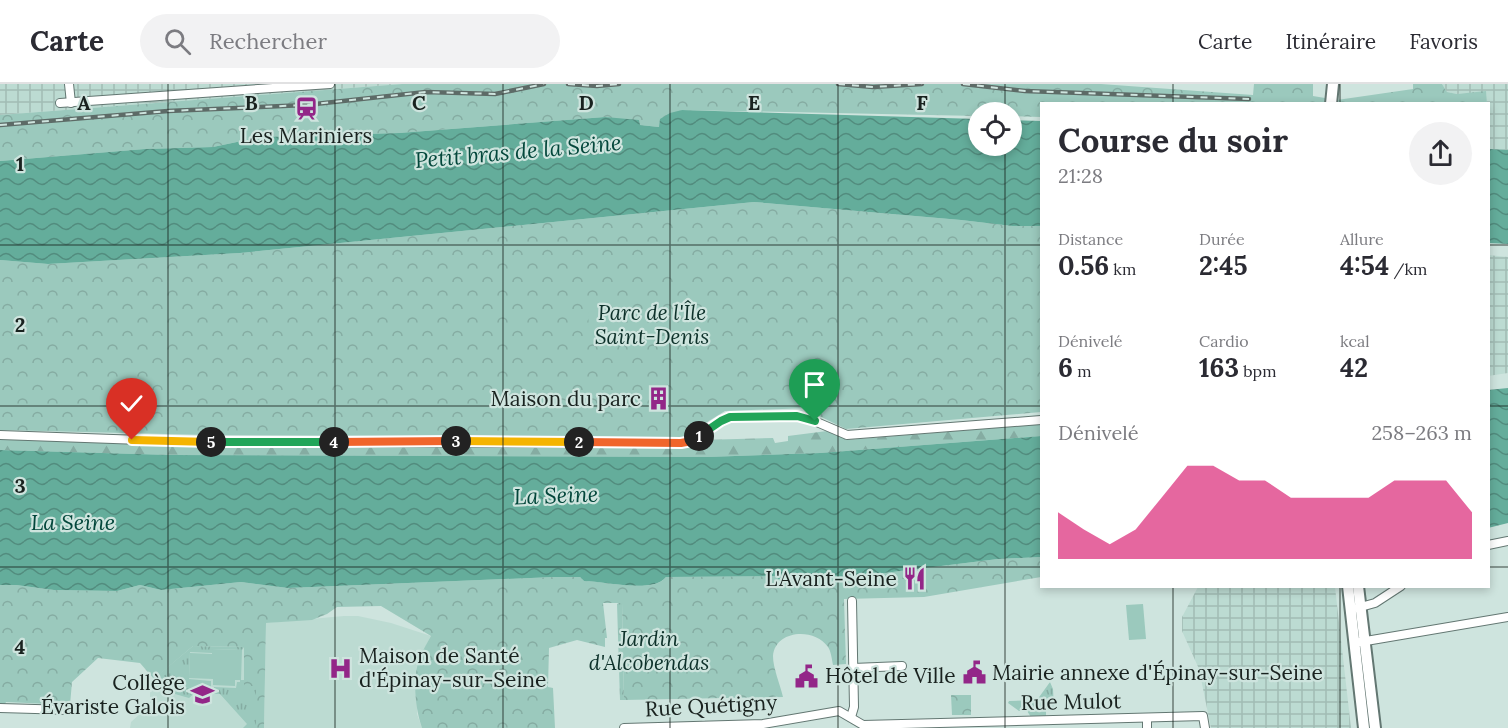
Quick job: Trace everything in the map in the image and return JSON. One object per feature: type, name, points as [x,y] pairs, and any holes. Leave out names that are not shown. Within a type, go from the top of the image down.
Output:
[{"type":"main road","points":[[1349,588],[1355,608],[1375,728]]},
{"type":"main road","points":[[1355,608],[1358,588]]},
{"type":"main road","points":[[1360,642],[1364,728]]},
{"type":"street","points":[[69,84],[70,103]]},
{"type":"street","points":[[60,103],[330,84]]},
{"type":"street","points":[[0,435],[198,442],[681,443],[692,441],[730,417],[805,417],[847,435],[1040,420]]},
{"type":"street","points":[[1490,543],[1508,541]]},
{"type":"street","points":[[1355,608],[1375,603],[1398,588]]},
{"type":"street","points":[[851,717],[854,707],[852,601]]},
{"type":"street","points":[[1360,642],[1508,616]]},
{"type":"street","points":[[853,668],[902,666]]},
{"type":"street","points":[[0,708],[70,711]]},
{"type":"street","name":"Rue Quétigny","points":[[624,728],[763,724],[839,711],[863,724],[925,722],[940,726]]},
{"type":"street","name":"Rue Mulot","points":[[940,726],[1203,716],[1205,728]]},
{"type":"street","points":[[1147,718],[1147,728]]},
{"type":"shaded area","points":[[0,84],[402,84],[0,115]]},
{"type":"shaded area","points":[[1442,84],[1508,84],[1508,150],[1490,149],[1490,102],[1487,102],[1486,92],[1457,94],[1447,92]]},
{"type":"shaded area","points":[[1490,255],[1508,257],[1508,373],[1490,376]]},
{"type":"shaded area","points":[[1197,588],[1335,588],[1351,728],[1211,728],[1199,669],[1182,631],[1182,617]]},
{"type":"shaded area","name":"Maison de Santé d'Épinay-sur-Seine","points":[[358,616],[391,623],[431,636],[419,659],[417,714],[422,728],[264,728],[266,623]]},
{"type":"shaded area","name":"Collège Évariste Galois","points":[[193,646],[244,647],[244,686],[256,728],[130,728],[131,722],[150,705],[150,683]]},
{"type":"green space","points":[[402,84],[1101,84],[1253,95],[1254,84],[1313,84],[1313,96],[1337,100],[1413,89],[1413,84],[1442,84],[1447,92],[1457,94],[1486,91],[1487,102],[1040,102],[1040,117],[1022,116],[1022,102],[968,102],[968,116],[682,110],[659,127],[605,117],[399,133],[261,137],[213,147],[145,149],[0,161],[0,115]]},
{"type":"green space","name":"Parc de l'Île Saint-Denis","points":[[754,202],[1012,226],[1040,226],[1040,412],[846,429],[811,412],[810,408],[725,411],[683,437],[207,435],[0,430],[0,260],[48,264],[240,253]]},
{"type":"green space","points":[[610,310],[611,329],[589,331],[588,312]]},
{"type":"green space","points":[[1040,424],[1040,436],[820,453],[707,457],[171,455],[0,450],[0,439],[89,442],[680,447],[690,446],[701,440],[773,438],[775,443],[788,441],[788,436],[827,431],[847,440]]},
{"type":"green space","name":"Jardin d'Alcobendas","points":[[1040,557],[1040,577],[924,597],[844,599],[846,664],[833,665],[828,647],[814,636],[796,634],[788,636],[775,647],[773,656],[783,697],[624,700],[622,603],[603,603],[607,638],[605,638],[605,647],[577,640],[549,648],[548,687],[553,688],[555,728],[422,728],[416,702],[415,683],[420,657],[431,636],[381,606],[337,607],[312,620],[266,623],[264,728],[256,728],[256,686],[244,686],[244,647],[193,646],[154,679],[140,663],[98,658],[72,682],[70,705],[6,702],[0,704],[0,585],[54,590],[117,591],[140,585],[161,590],[241,582],[288,588],[580,577],[584,581],[640,586],[660,582],[666,577],[778,576],[778,578],[810,575],[852,577],[998,559]]},
{"type":"green space","points":[[624,600],[622,602],[624,700],[620,700],[617,604]]},
{"type":"green space","points":[[1143,604],[1146,639],[1129,640],[1126,605]]},
{"type":"green space","points":[[193,646],[244,647],[242,650],[213,649],[212,653],[190,652],[189,679],[211,681],[211,694],[203,686],[189,698],[175,694],[158,675]]},
{"type":"green space","points":[[212,649],[242,650],[241,680],[235,680],[235,686],[213,685],[213,679],[189,678],[190,653],[212,654]]},
{"type":"green space","points":[[240,680],[244,680],[244,686],[256,686],[256,728],[243,728],[247,724],[220,694],[214,694],[214,687],[236,688]]},
{"type":"green space","points":[[1050,682],[1053,689],[1054,708],[1046,710],[1046,716],[1031,717],[1027,711],[1019,711],[1008,703],[1009,701],[1037,700]]},
{"type":"green space","points":[[951,695],[971,695],[971,715],[952,715]]},
{"type":"water","name":"Petit bras de la Seine","points":[[682,110],[968,119],[968,156],[1022,156],[1022,120],[1040,121],[1040,226],[1012,226],[754,202],[240,253],[48,264],[0,260],[0,161],[145,149],[213,147],[261,137],[399,133],[605,117],[639,120],[640,125],[659,127],[660,119]]},
{"type":"water","points":[[1490,149],[1508,150],[1508,244],[1490,243]]},
{"type":"water","points":[[1508,388],[1508,523],[1490,528],[1490,390]]},
{"type":"water","name":"La Seine","points":[[1040,436],[1040,557],[998,559],[852,577],[815,574],[778,579],[778,576],[666,577],[660,582],[640,586],[584,581],[580,577],[288,588],[241,582],[161,590],[140,585],[117,591],[54,590],[0,585],[0,450],[171,455],[707,457],[820,453]]},
{"type":"railway","points":[[0,125],[168,111],[306,105],[426,92],[495,94],[544,84]]},
{"type":"railway","points":[[568,84],[597,86],[619,84]]},
{"type":"railway","points":[[838,84],[873,87],[922,84]]},
{"type":"railway","points":[[963,84],[1025,91],[1249,99]]},
{"type":"place","name":"Les Mariniers","points":[[306,108]]},
{"type":"place","name":"Maison du parc","points":[[659,399]]},
{"type":"place","name":"L'Avant-Seine","points":[[915,579]]},
{"type":"place","name":"Maison de Santé d'Épinay-sur-Seine","points":[[341,668]]},
{"type":"place","name":"Mairie annexe d'Épinay-sur-Seine","points":[[974,673]]},
{"type":"place","name":"Hôtel de Ville","points":[[807,676]]},
{"type":"place","name":"Collège Évariste Galois","points":[[203,695]]},
{"type":"route","points":[[132,440],[686,443],[730,417],[797,416],[815,421]]}]
